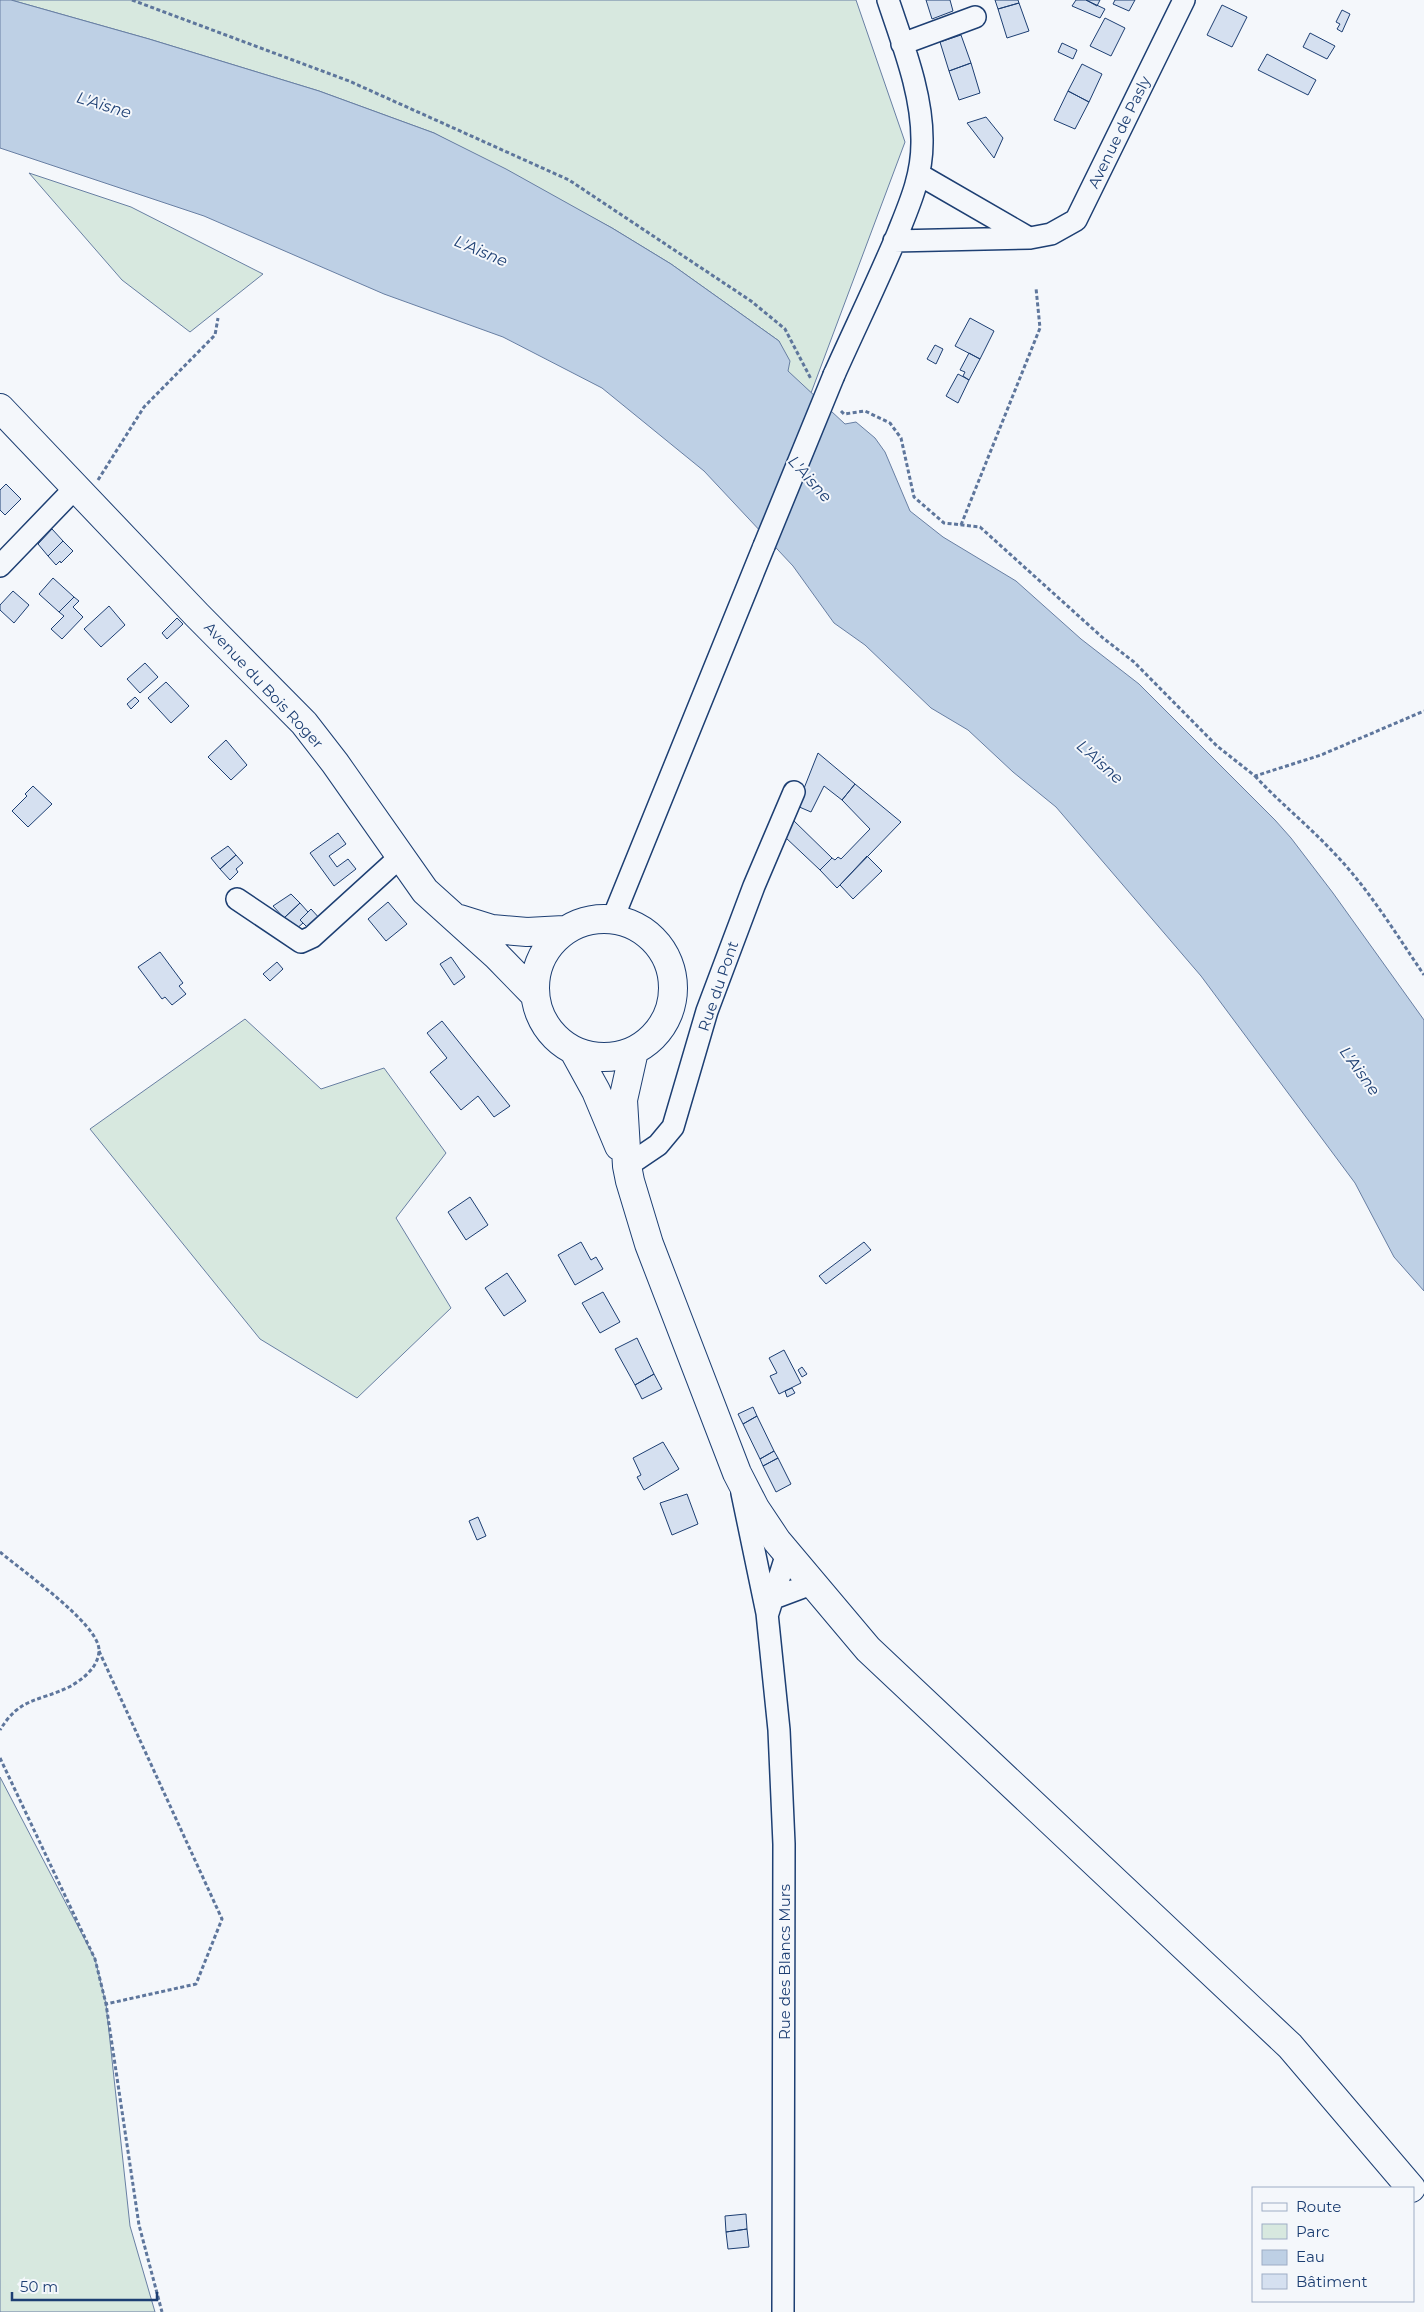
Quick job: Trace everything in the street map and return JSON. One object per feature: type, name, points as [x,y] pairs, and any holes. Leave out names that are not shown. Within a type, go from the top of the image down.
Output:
[{"type":"main road","name":"Avenue du Bois Roger","points":[[0,408],[197,615],[304,723],[335,763],[425,891],[496,955],[534,994]]},
{"type":"main road","points":[[454,917],[492,929],[527,932],[564,930]]},
{"type":"main road","points":[[596,918],[613,918],[634,925],[653,938],[666,956],[673,977],[673,999],[666,1020],[652,1038],[634,1051],[614,1057],[601,1057],[574,1051],[559,1041],[547,1028],[538,1012],[534,994],[535,976],[540,958],[550,943],[564,930],[579,922],[596,918]]},
{"type":"main road","points":[[574,1051],[596,1090],[627,1166],[649,1244],[737,1472],[755,1508],[782,1547],[868,1649],[1290,2046],[1410,2187]]},
{"type":"main road","points":[[627,1166],[623,1100],[634,1051]]},
{"type":"main road","points":[[1414,2192],[1424,2204]]},
{"type":"street","points":[[613,918],[834,375],[894,241],[920,175],[922,142],[919,106],[888,0]]},
{"type":"street","name":"Avenue de Pasly","points":[[894,241],[1030,238],[1051,234],[1076,220],[1184,0]]},
{"type":"street","points":[[902,44],[975,17]]},
{"type":"street","points":[[920,175],[1030,238]]},
{"type":"street","points":[[0,566],[82,492]]},
{"type":"street","name":"Rue du Pont","points":[[627,1166],[658,1145],[673,1127],[707,1011],[754,886],[794,792]]},
{"type":"street","points":[[237,899],[301,942],[312,937],[400,857]]},
{"type":"street","points":[[737,1472],[756,1564],[771,1606]]},
{"type":"street","points":[[756,1564],[782,1547]]},
{"type":"street","points":[[771,1606],[782,1547]]},
{"type":"street","points":[[771,1606],[814,1583]]},
{"type":"street","name":"Rue des Blancs Murs","points":[[771,1606],[784,1844],[783,2312]]},
{"type":"path","points":[[132,0],[349,81],[569,180],[751,301],[785,329],[814,384]]},
{"type":"path","points":[[961,525],[1040,328],[1036,288]]},
{"type":"path","points":[[82,492],[144,407],[215,335],[218,318]]},
{"type":"path","points":[[838,408],[844,414],[865,411],[890,423],[901,438],[914,497],[944,523],[980,528],[1134,662],[1217,746],[1255,776],[1336,854],[1380,911],[1424,975]]},
{"type":"path","points":[[1255,776],[1321,755],[1424,711]]},
{"type":"path","points":[[0,1552],[72,1611],[95,1636],[99,1651],[222,1919],[196,1984],[106,2004]]},
{"type":"path","points":[[0,1730],[9,1715],[22,1706],[69,1686],[92,1670],[99,1651]]},
{"type":"path","points":[[0,1758],[96,1959],[106,2004],[139,2225],[162,2312]]},
{"type":"green space","points":[[11,0],[856,0],[905,142],[811,393],[787,371],[779,341],[671,264],[612,228],[434,133],[319,91],[149,39]]},
{"type":"green space","points":[[29,173],[131,207],[263,274],[190,332],[122,280]]},
{"type":"green space","points":[[245,1019],[321,1089],[384,1068],[446,1153],[396,1218],[451,1308],[357,1398],[260,1339],[90,1129]]},
{"type":"green space","points":[[0,1777],[95,1959],[106,2004],[130,2226],[155,2312],[0,2312]]},
{"type":"water","name":"L'Aisne","points":[[0,0],[11,0],[149,39],[319,91],[434,133],[506,169],[612,228],[671,264],[779,341],[790,361],[788,371],[845,424],[856,422],[875,438],[885,452],[910,511],[943,537],[1016,581],[1081,639],[1139,684],[1275,820],[1333,893],[1424,1020],[1424,1291],[1394,1257],[1355,1183],[1201,976],[1056,807],[1013,772],[968,730],[931,708],[865,645],[834,623],[793,566],[704,471],[602,388],[503,337],[384,294],[204,216],[0,148]]},
{"type":"building","points":[[926,0],[950,0],[953,11],[932,19]]},
{"type":"building","points":[[995,0],[1018,0],[1019,3],[998,9]]},
{"type":"building","points":[[1076,0],[1086,0],[1105,9],[1100,18],[1072,6]]},
{"type":"building","points":[[1086,0],[1100,0],[1097,6]]},
{"type":"building","points":[[1115,0],[1135,0],[1129,11],[1113,4]]},
{"type":"building","points":[[1019,3],[1029,31],[1007,38],[998,9]]},
{"type":"building","points":[[1222,5],[1247,17],[1232,47],[1207,35]]},
{"type":"building","points":[[1342,10],[1350,14],[1342,32],[1337,29],[1340,24],[1336,22]]},
{"type":"building","points":[[1105,18],[1125,28],[1111,56],[1090,46]]},
{"type":"building","points":[[1310,33],[1335,46],[1327,59],[1303,47]]},
{"type":"building","points":[[961,35],[971,63],[949,71],[940,42]]},
{"type":"building","points":[[1062,43],[1077,50],[1073,59],[1058,52]]},
{"type":"building","points":[[1267,54],[1316,80],[1308,95],[1258,70]]},
{"type":"building","points":[[971,63],[980,93],[959,100],[949,71]]},
{"type":"building","points":[[1082,64],[1102,74],[1089,102],[1068,91]]},
{"type":"building","points":[[1068,91],[1089,102],[1075,129],[1054,120]]},
{"type":"building","points":[[986,117],[1003,138],[994,158],[967,123]]},
{"type":"building","points":[[970,318],[994,331],[980,359],[955,346]]},
{"type":"building","points":[[935,345],[943,349],[936,364],[927,359]]},
{"type":"building","points":[[969,353],[980,359],[969,380],[963,376],[965,372],[960,370]]},
{"type":"building","points":[[958,374],[969,380],[958,403],[946,396]]},
{"type":"building","points":[[6,484],[21,499],[5,515],[0,510],[0,490]]},
{"type":"building","points":[[52,529],[63,541],[48,556],[38,544]]},
{"type":"building","points":[[63,541],[73,551],[61,563],[60,561],[56,565],[48,556]]},
{"type":"building","points":[[53,578],[74,597],[59,612],[39,594]]},
{"type":"building","points":[[13,591],[29,605],[14,623],[0,610],[0,605]]},
{"type":"building","points":[[74,597],[79,601],[73,607],[83,617],[62,639],[51,629],[64,616],[59,612]]},
{"type":"building","points":[[109,606],[125,625],[101,647],[84,629]]},
{"type":"building","points":[[177,618],[183,624],[167,639],[162,633]]},
{"type":"building","points":[[145,663],[158,677],[140,693],[127,679]]},
{"type":"building","points":[[166,682],[189,706],[171,723],[148,698]]},
{"type":"building","points":[[135,697],[139,701],[131,709],[127,704]]},
{"type":"building","points":[[226,740],[247,765],[231,780],[208,757]]},
{"type":"building","points":[[818,753],[855,784],[842,800],[824,786],[811,812],[797,806]]},
{"type":"building","points":[[855,784],[901,822],[837,888],[820,870],[832,858],[835,860],[838,857],[841,859],[870,829],[842,800]]},
{"type":"building","points":[[33,786],[52,804],[28,827],[12,811],[27,796],[25,794]]},
{"type":"building","points":[[792,819],[832,858],[820,870],[785,837]]},
{"type":"building","points":[[338,833],[346,844],[329,856],[337,867],[348,859],[356,869],[334,886],[310,853]]},
{"type":"building","points":[[228,846],[236,855],[220,869],[211,858]]},
{"type":"building","points":[[236,855],[243,863],[236,869],[238,872],[230,880],[220,869]]},
{"type":"building","points":[[867,856],[882,871],[853,899],[840,885]]},
{"type":"building","points":[[291,894],[300,903],[284,918],[273,906]]},
{"type":"building","points":[[388,902],[407,924],[386,941],[368,919]]},
{"type":"building","points":[[300,903],[308,912],[300,920],[303,923],[295,930],[284,918]]},
{"type":"building","points":[[311,909],[322,921],[312,932],[300,920]]},
{"type":"building","points":[[160,952],[183,983],[179,986],[186,994],[172,1005],[165,997],[162,999],[138,967]]},
{"type":"building","points":[[451,957],[465,977],[454,985],[440,964]]},
{"type":"building","points":[[277,962],[283,969],[270,981],[263,974]]},
{"type":"building","points":[[442,1021],[510,1106],[494,1117],[478,1096],[461,1110],[430,1072],[447,1058],[427,1033]]},
{"type":"building","points":[[470,1197],[488,1225],[466,1240],[448,1212]]},
{"type":"building","points":[[581,1242],[591,1260],[596,1257],[603,1269],[575,1285],[558,1255]]},
{"type":"building","points":[[864,1242],[871,1250],[826,1284],[819,1276]]},
{"type":"building","points":[[507,1273],[526,1301],[504,1316],[485,1288]]},
{"type":"building","points":[[603,1292],[620,1322],[600,1333],[582,1303]]},
{"type":"building","points":[[637,1338],[654,1374],[635,1385],[615,1349]]},
{"type":"building","points":[[784,1350],[801,1383],[779,1394],[770,1376],[777,1373],[769,1358]]},
{"type":"building","points":[[802,1367],[807,1374],[802,1377],[798,1370]]},
{"type":"building","points":[[654,1374],[662,1389],[642,1399],[635,1385]]},
{"type":"building","points":[[792,1388],[795,1393],[787,1397],[785,1391]]},
{"type":"building","points":[[753,1407],[757,1416],[743,1424],[738,1414]]},
{"type":"building","points":[[757,1416],[774,1451],[760,1459],[743,1424]]},
{"type":"building","points":[[663,1442],[679,1469],[644,1490],[637,1477],[641,1475],[633,1458]]},
{"type":"building","points":[[774,1451],[778,1458],[763,1466],[760,1459]]},
{"type":"building","points":[[778,1458],[791,1484],[776,1492],[763,1466]]},
{"type":"building","points":[[687,1494],[698,1524],[672,1535],[660,1503]]},
{"type":"building","points":[[478,1517],[486,1536],[477,1540],[469,1521]]},
{"type":"building","points":[[746,2214],[747,2229],[726,2232],[725,2216]]},
{"type":"building","points":[[747,2229],[749,2247],[728,2249],[726,2232]]}]
